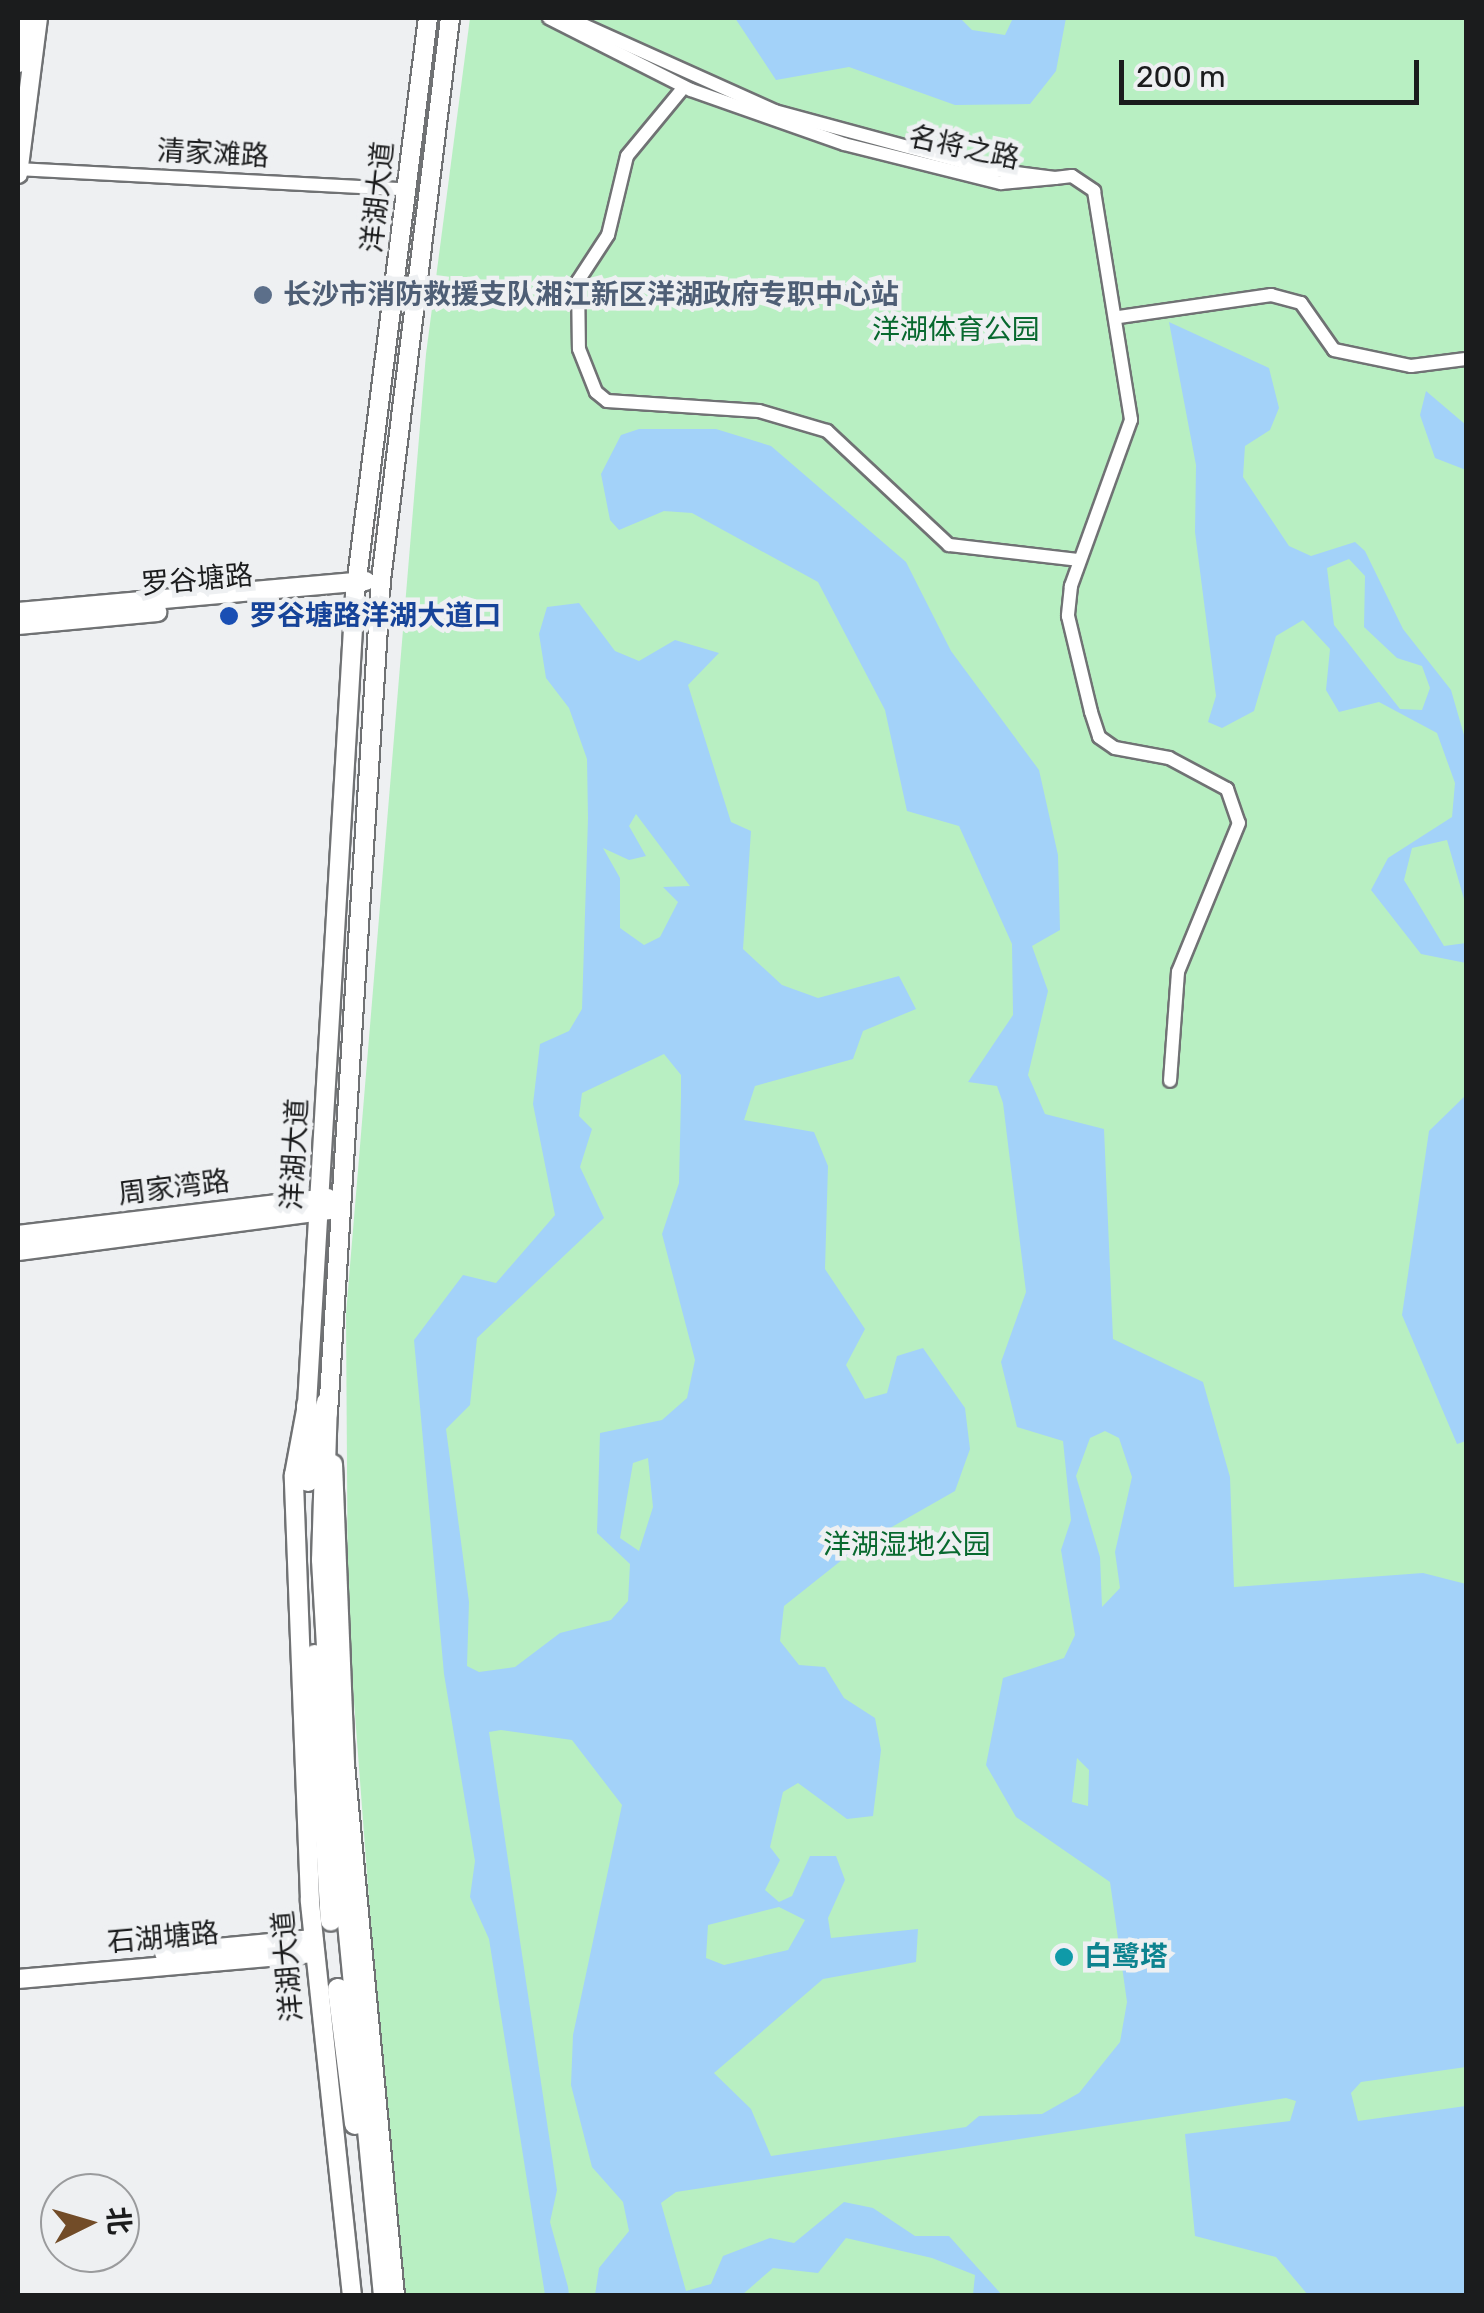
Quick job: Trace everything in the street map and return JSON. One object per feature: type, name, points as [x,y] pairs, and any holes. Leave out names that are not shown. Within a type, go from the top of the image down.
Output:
[{"type":"highway","points":[[317,1404],[320,1796],[370,2296]]},
{"type":"highway","points":[[316,1561],[348,1971],[384,2296]]},
{"type":"main road","points":[[18,63],[24,18]]},
{"type":"main road","points":[[18,172],[38,18]]},
{"type":"main road","name":"洋湖大道","points":[[394,2296],[344,1764],[317,1404],[355,588],[428,18]]},
{"type":"main road","name":"洋湖大道","points":[[329,1204],[381,586],[450,18]]},
{"type":"main road","points":[[355,588],[381,586]]},
{"type":"main road","name":"罗谷塘路","points":[[18,612],[355,588]]},
{"type":"main road","name":"罗谷塘路","points":[[18,625],[355,588]]},
{"type":"main road","name":"周家湾路","points":[[18,1235],[329,1204]]},
{"type":"main road","name":"周家湾路","points":[[18,1251],[329,1204]]},
{"type":"main road","name":"洋湖大道","points":[[317,1404],[294,1475],[294,1574],[314,1946],[352,2296]]},
{"type":"main road","name":"石湖塘路","points":[[18,1967],[314,1946]]},
{"type":"main road","name":"石湖塘路","points":[[18,1979],[314,1946]]},
{"type":"street","name":"名将之路","points":[[549,18],[684,88],[888,157],[1028,187],[1055,178],[1050,170],[993,170],[775,111],[568,18]]},
{"type":"street","points":[[684,88],[626,156],[608,235],[578,281],[579,350],[596,392],[608,401],[759,412],[827,431],[949,545],[1078,560]]},
{"type":"street","name":"清家滩路","points":[[18,172],[405,193]]},
{"type":"street","points":[[1055,178],[1072,176],[1094,191],[1119,317],[1127,451],[1078,560],[1068,616],[1099,737],[1204,774],[1227,789],[1237,814],[1235,842],[1178,972],[1170,1081]]},
{"type":"street","points":[[1119,317],[1271,295],[1301,303],[1334,350],[1411,366],[1466,358]]},
{"type":"green space","name":"洋湖湿地公园","points":[[470,18],[1466,18],[1466,2295],[399,2296],[348,1622],[346,1314],[426,354]]},
{"type":"water","points":[[735,18],[960,18],[972,30],[1005,35],[1013,18],[1066,18],[1056,71],[1030,104],[955,105],[849,67],[776,80]]},
{"type":"water","points":[[1169,322],[1269,368],[1279,408],[1270,430],[1245,446],[1243,477],[1289,546],[1311,556],[1355,542],[1365,551],[1403,629],[1451,690],[1466,742],[1466,906],[1447,840],[1412,848],[1404,880],[1444,946],[1466,943],[1466,963],[1421,954],[1371,890],[1388,858],[1452,817],[1455,783],[1437,733],[1379,702],[1339,712],[1326,690],[1330,649],[1303,620],[1276,636],[1254,711],[1222,728],[1208,722],[1216,696],[1195,532],[1196,465]],"holes":[[[1349,559],[1365,576],[1364,627],[1397,658],[1422,666],[1430,688],[1422,710],[1400,709],[1334,625],[1327,568]]]},
{"type":"water","points":[[1426,391],[1466,425],[1466,470],[1435,458],[1420,415]]},
{"type":"water","points":[[639,429],[716,429],[771,446],[906,562],[951,651],[1039,770],[1058,855],[1060,930],[1032,946],[1048,991],[1028,1075],[1045,1114],[1104,1129],[1113,1339],[1203,1382],[1230,1477],[1234,1587],[1423,1573],[1466,1584],[1466,2067],[1361,2082],[1351,2093],[1358,2121],[1466,2106],[1466,2295],[1308,2295],[1276,2257],[1195,2236],[1185,2134],[1290,2121],[1296,2101],[1286,2098],[676,2192],[661,2203],[686,2291],[711,2284],[723,2256],[770,2238],[794,2243],[844,2202],[873,2208],[915,2236],[949,2236],[1002,2295],[973,2295],[975,2275],[932,2258],[846,2238],[818,2273],[773,2268],[742,2295],[595,2295],[599,2268],[629,2231],[623,2202],[592,2167],[571,2085],[573,2035],[622,1805],[572,1740],[501,1730],[489,1732],[557,2190],[550,2222],[569,2295],[545,2295],[489,1939],[470,1897],[475,1861],[444,1674],[414,1340],[463,1275],[496,1283],[555,1215],[533,1104],[540,1044],[569,1031],[582,1009],[588,818],[587,759],[569,708],[546,678],[539,634],[547,607],[579,603],[615,651],[639,661],[675,640],[719,653],[688,685],[731,822],[751,831],[743,949],[782,985],[818,998],[899,976],[916,1009],[863,1031],[853,1059],[755,1086],[744,1120],[814,1132],[828,1166],[825,1269],[865,1329],[846,1365],[865,1399],[887,1393],[897,1356],[923,1348],[965,1408],[970,1449],[955,1491],[862,1544],[784,1606],[780,1641],[799,1665],[825,1667],[844,1698],[875,1718],[881,1750],[873,1816],[847,1819],[798,1783],[783,1792],[770,1847],[780,1860],[765,1890],[779,1902],[792,1896],[810,1856],[836,1856],[845,1880],[828,1918],[831,1938],[918,1929],[916,1962],[823,1979],[714,2073],[751,2109],[771,2156],[966,2127],[979,2116],[1042,2114],[1079,2093],[1120,2042],[1127,2002],[1110,1882],[1016,1817],[986,1765],[1003,1678],[1064,1658],[1075,1635],[1061,1550],[1071,1520],[1063,1441],[1017,1427],[1001,1362],[1026,1292],[1003,1103],[997,1086],[968,1082],[1013,1015],[1012,944],[959,826],[907,811],[885,710],[818,582],[692,513],[664,511],[619,530],[610,520],[601,474],[621,435]],"holes":[[[636,814],[690,886],[663,887],[678,902],[660,937],[644,945],[620,928],[620,878],[603,848],[629,860],[646,856],[629,826]],[[664,1054],[681,1075],[679,1183],[662,1234],[695,1360],[687,1398],[662,1420],[600,1433],[597,1533],[630,1564],[628,1601],[611,1620],[560,1633],[515,1667],[479,1672],[467,1666],[469,1602],[446,1429],[470,1405],[477,1338],[604,1218],[580,1167],[592,1129],[579,1116],[582,1093]],[[1105,1431],[1119,1438],[1132,1477],[1115,1552],[1120,1588],[1102,1607],[1100,1557],[1076,1476],[1090,1438]],[[648,1458],[653,1507],[639,1551],[620,1538],[633,1463]],[[1077,1758],[1089,1770],[1088,1806],[1072,1802]],[[779,1907],[805,1920],[788,1950],[724,1965],[706,1958],[708,1925]]]},
{"type":"water","points":[[1466,1095],[1466,1441],[1457,1444],[1402,1315],[1429,1131]]},
{"type":"place","name":"长沙市消防救援支队湘江新区洋湖政府专职中心站","points":[[263,295]]},
{"type":"place","name":"罗谷塘路洋湖大道口","points":[[229,616]]},
{"type":"place","name":"白鹭塔","points":[[1064,1957]]},
{"type":"park label","name":"洋湖体育公园","points":[[956,330]]}]
